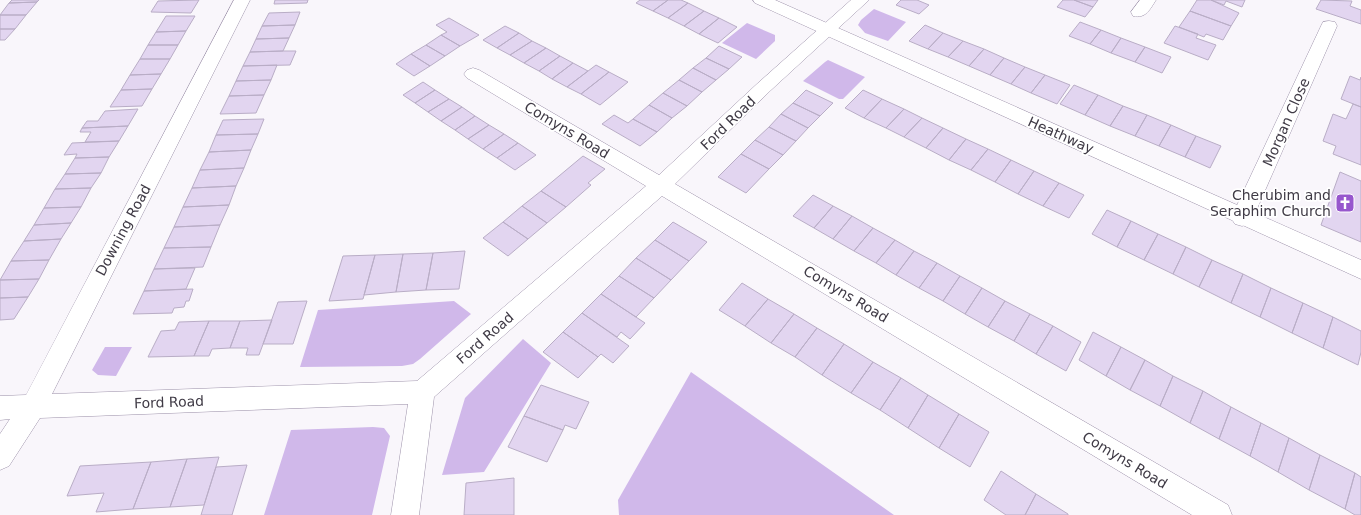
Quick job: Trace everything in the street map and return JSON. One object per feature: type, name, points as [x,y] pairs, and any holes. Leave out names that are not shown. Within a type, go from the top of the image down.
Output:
[{"type":"street","name":"Downing Road","points":[[0,457],[33,407],[242,0]]},
{"type":"street","name":"Heathway","points":[[761,0],[1242,218],[1361,270]]},
{"type":"street","name":"Ford Road","points":[[0,408],[422,392],[661,185],[764,87],[861,0]]},
{"type":"street","name":"Morgan Close","points":[[1242,218],[1329,26]]},
{"type":"street","name":"Comyns Road","points":[[473,74],[1218,515]]},
{"type":"street","points":[[405,515],[422,392]]},
{"type":"shaded area","points":[[874,9],[906,22],[888,41],[865,33],[858,25],[861,20]]},
{"type":"shaded area","points":[[747,23],[775,35],[775,41],[756,59],[722,43]]},
{"type":"shaded area","points":[[828,60],[865,77],[843,99],[839,99],[803,81]]},
{"type":"shaded area","points":[[454,301],[471,314],[413,364],[402,366],[300,367],[318,310]]},
{"type":"shaded area","points":[[523,339],[551,363],[484,472],[442,475],[465,398]]},
{"type":"shaded area","points":[[105,347],[132,347],[116,376],[98,375],[92,370]]},
{"type":"shaded area","points":[[691,372],[894,515],[619,515],[618,500]]},
{"type":"shaded area","points":[[373,427],[384,428],[390,436],[372,515],[264,515],[291,430]]},
{"type":"building","points":[[12,0],[39,0],[37,2],[9,3]]},
{"type":"building","points":[[199,0],[191,13],[151,12],[158,1]]},
{"type":"building","points":[[275,0],[308,0],[307,3],[274,4]]},
{"type":"building","points":[[640,0],[668,0],[653,11],[636,3]]},
{"type":"building","points":[[668,0],[681,0],[688,3],[668,18],[653,11]]},
{"type":"building","points":[[901,0],[917,0],[929,5],[919,14],[896,5]]},
{"type":"building","points":[[1063,0],[1074,0],[1093,7],[1085,17],[1057,7]]},
{"type":"building","points":[[1074,0],[1098,0],[1093,7]]},
{"type":"building","points":[[1197,0],[1211,0],[1239,13],[1231,26],[1190,11]]},
{"type":"building","points":[[1211,0],[1245,0],[1242,7],[1226,1],[1224,5]]},
{"type":"building","points":[[1321,0],[1352,1],[1350,6],[1361,10],[1361,24],[1316,9]]},
{"type":"building","points":[[37,2],[26,15],[0,15],[9,3]]},
{"type":"building","points":[[688,3],[704,11],[684,26],[668,18]]},
{"type":"building","points":[[704,11],[719,18],[699,34],[684,26]]},
{"type":"building","points":[[1190,11],[1231,26],[1223,40],[1206,34],[1204,37],[1179,27]]},
{"type":"building","points":[[300,12],[295,25],[262,26],[269,13]]},
{"type":"building","points":[[0,15],[26,15],[15,29],[0,29]]},
{"type":"building","points":[[166,16],[195,16],[186,31],[156,32]]},
{"type":"building","points":[[449,18],[479,35],[460,46],[441,35],[447,32],[436,25]]},
{"type":"building","points":[[719,18],[737,27],[718,43],[699,34]]},
{"type":"building","points":[[1080,22],[1101,30],[1090,44],[1069,36]]},
{"type":"building","points":[[295,25],[289,38],[256,39],[262,26]]},
{"type":"building","points":[[925,25],[943,33],[928,49],[909,41]]},
{"type":"building","points":[[505,26],[519,33],[497,48],[483,40]]},
{"type":"building","points":[[1175,26],[1198,34],[1196,38],[1216,45],[1208,60],[1164,43]]},
{"type":"building","points":[[0,29],[15,29],[5,40],[0,40]]},
{"type":"building","points":[[1101,30],[1121,38],[1111,53],[1090,44]]},
{"type":"building","points":[[186,31],[178,45],[148,45],[156,32]]},
{"type":"building","points":[[519,33],[532,41],[510,55],[497,48]]},
{"type":"building","points":[[943,33],[963,41],[948,57],[928,49]]},
{"type":"building","points":[[441,35],[460,46],[445,56],[426,45]]},
{"type":"building","points":[[289,38],[283,51],[250,52],[256,39]]},
{"type":"building","points":[[1121,38],[1145,47],[1135,62],[1111,53]]},
{"type":"building","points":[[532,41],[546,48],[524,63],[510,55]]},
{"type":"building","points":[[963,41],[984,49],[969,66],[948,57]]},
{"type":"building","points":[[148,45],[178,45],[170,59],[140,59]]},
{"type":"building","points":[[426,45],[445,56],[430,66],[411,54]]},
{"type":"building","points":[[719,46],[742,57],[729,69],[706,58]]},
{"type":"building","points":[[1145,47],[1171,57],[1162,73],[1135,62]]},
{"type":"building","points":[[546,48],[560,56],[539,71],[524,63]]},
{"type":"building","points":[[984,49],[1004,58],[990,75],[969,66]]},
{"type":"building","points":[[296,51],[290,65],[243,66],[250,52]]},
{"type":"building","points":[[411,54],[430,66],[414,76],[396,64]]},
{"type":"building","points":[[560,56],[573,63],[552,79],[539,71]]},
{"type":"building","points":[[706,58],[729,69],[716,80],[693,68]]},
{"type":"building","points":[[1004,58],[1025,67],[1011,84],[990,75]]},
{"type":"building","points":[[140,59],[170,59],[161,74],[130,75]]},
{"type":"building","points":[[573,63],[588,71],[567,87],[552,79]]},
{"type":"building","points":[[277,65],[271,80],[236,81],[243,66]]},
{"type":"building","points":[[596,65],[609,72],[581,94],[567,87]]},
{"type":"building","points":[[1025,67],[1045,75],[1031,93],[1011,84]]},
{"type":"building","points":[[693,68],[716,80],[702,92],[679,80]]},
{"type":"building","points":[[609,72],[628,82],[600,105],[581,94]]},
{"type":"building","points":[[161,74],[152,89],[121,90],[130,75]]},
{"type":"building","points":[[1045,75],[1070,85],[1057,104],[1031,93]]},
{"type":"building","points":[[1350,76],[1360,80],[1361,77],[1361,107],[1341,99]]},
{"type":"building","points":[[271,80],[264,95],[229,96],[236,81]]},
{"type":"building","points":[[679,80],[702,92],[687,106],[663,93]]},
{"type":"building","points":[[423,82],[435,90],[415,103],[403,95]]},
{"type":"building","points":[[1074,85],[1098,95],[1085,115],[1060,104]]},
{"type":"building","points":[[152,89],[142,106],[110,107],[121,90]]},
{"type":"building","points":[[435,90],[449,99],[428,112],[415,103]]},
{"type":"building","points":[[806,90],[833,103],[820,116],[793,103]]},
{"type":"building","points":[[863,90],[882,99],[864,118],[845,108]]},
{"type":"building","points":[[663,93],[687,106],[672,118],[649,105]]},
{"type":"building","points":[[264,95],[256,113],[220,114],[229,96]]},
{"type":"building","points":[[1098,95],[1123,106],[1110,126],[1085,115]]},
{"type":"building","points":[[449,99],[462,107],[441,121],[428,112]]},
{"type":"building","points":[[882,99],[904,109],[886,128],[864,118]]},
{"type":"building","points":[[793,103],[820,116],[808,128],[781,114]]},
{"type":"building","points":[[1353,104],[1361,107],[1361,165],[1333,154],[1336,146],[1323,141],[1333,114],[1346,119]]},
{"type":"building","points":[[649,105],[672,118],[657,132],[633,119]]},
{"type":"building","points":[[1123,106],[1147,115],[1135,136],[1110,126]]},
{"type":"building","points":[[462,107],[475,116],[455,130],[441,121]]},
{"type":"building","points":[[138,109],[128,126],[82,128],[87,121],[98,121],[105,111]]},
{"type":"building","points":[[904,109],[922,118],[904,137],[886,128]]},
{"type":"building","points":[[781,114],[808,128],[796,141],[769,127]]},
{"type":"building","points":[[614,115],[628,123],[633,119],[657,132],[640,146],[602,124]]},
{"type":"building","points":[[1147,115],[1171,125],[1159,146],[1135,136]]},
{"type":"building","points":[[475,116],[489,125],[468,139],[455,130]]},
{"type":"building","points":[[922,118],[943,128],[926,148],[904,137]]},
{"type":"building","points":[[264,119],[258,134],[216,135],[223,120]]},
{"type":"building","points":[[489,125],[504,134],[483,149],[468,139]]},
{"type":"building","points":[[1171,125],[1196,136],[1185,157],[1159,146]]},
{"type":"building","points":[[128,126],[119,141],[85,142],[91,132],[80,132],[82,128]]},
{"type":"building","points":[[769,127],[796,141],[783,155],[755,140]]},
{"type":"building","points":[[943,128],[966,139],[949,160],[926,148]]},
{"type":"building","points":[[258,134],[251,150],[209,152],[216,135]]},
{"type":"building","points":[[504,134],[518,143],[497,158],[483,149]]},
{"type":"building","points":[[1196,136],[1221,146],[1210,168],[1185,157]]},
{"type":"building","points":[[966,139],[988,149],[971,170],[949,160]]},
{"type":"building","points":[[755,140],[783,155],[769,169],[741,154]]},
{"type":"building","points":[[119,141],[109,157],[75,158],[77,154],[64,155],[72,143]]},
{"type":"building","points":[[518,143],[536,155],[515,170],[497,158]]},
{"type":"building","points":[[988,149],[1011,160],[995,182],[971,170]]},
{"type":"building","points":[[251,150],[244,168],[200,170],[209,152]]},
{"type":"building","points":[[741,154],[769,169],[746,193],[718,177]]},
{"type":"building","points":[[583,156],[605,169],[588,183],[591,185],[566,207],[541,191]]},
{"type":"building","points":[[109,157],[101,173],[65,174],[75,158]]},
{"type":"building","points":[[1011,160],[1034,171],[1018,194],[995,182]]},
{"type":"building","points":[[244,168],[236,186],[192,188],[200,170]]},
{"type":"building","points":[[1034,171],[1059,183],[1043,206],[1018,194]]},
{"type":"building","name":"Cherubim and Seraphim Church","points":[[1340,172],[1361,181],[1361,242],[1321,225]]},
{"type":"building","points":[[101,173],[91,188],[55,189],[65,174]]},
{"type":"building","points":[[1059,183],[1084,195],[1069,218],[1043,206]]},
{"type":"building","points":[[236,186],[229,205],[183,207],[192,188]]},
{"type":"building","points":[[91,188],[81,207],[44,208],[55,189]]},
{"type":"building","points":[[541,191],[566,207],[547,223],[522,206]]},
{"type":"building","points":[[813,195],[833,206],[814,228],[793,216]]},
{"type":"building","points":[[229,205],[220,225],[174,227],[183,207]]},
{"type":"building","points":[[522,206],[547,223],[528,239],[503,222]]},
{"type":"building","points":[[833,206],[852,216],[833,239],[814,228]]},
{"type":"building","points":[[81,207],[71,223],[34,225],[44,208]]},
{"type":"building","points":[[1107,210],[1131,221],[1117,247],[1092,234]]},
{"type":"building","points":[[852,216],[873,228],[854,251],[833,239]]},
{"type":"building","points":[[1131,221],[1158,234],[1144,260],[1117,247]]},
{"type":"building","points":[[503,222],[528,239],[508,256],[483,238]]},
{"type":"building","points":[[673,222],[707,242],[689,261],[655,240]]},
{"type":"building","points":[[71,223],[61,239],[24,241],[34,225]]},
{"type":"building","points":[[220,225],[211,247],[164,248],[174,227]]},
{"type":"building","points":[[873,228],[895,240],[876,263],[854,251]]},
{"type":"building","points":[[1158,234],[1186,247],[1173,274],[1144,260]]},
{"type":"building","points":[[61,239],[49,260],[11,261],[24,241]]},
{"type":"building","points":[[655,240],[689,261],[671,280],[636,258]]},
{"type":"building","points":[[895,240],[914,251],[896,275],[876,263]]},
{"type":"building","points":[[211,247],[203,267],[154,269],[164,248]]},
{"type":"building","points":[[1186,247],[1212,260],[1199,287],[1173,274]]},
{"type":"building","points":[[465,251],[459,289],[426,290],[433,253]]},
{"type":"building","points":[[914,251],[937,263],[919,288],[896,275]]},
{"type":"building","points":[[433,253],[426,290],[396,292],[403,254]]},
{"type":"building","points":[[403,254],[396,292],[364,295],[375,255]]},
{"type":"building","points":[[375,255],[363,299],[329,301],[343,256]]},
{"type":"building","points":[[636,258],[671,280],[654,298],[619,276]]},
{"type":"building","points":[[49,260],[39,279],[0,280],[11,261]]},
{"type":"building","points":[[1212,260],[1243,274],[1231,303],[1199,287]]},
{"type":"building","points":[[937,263],[960,276],[943,301],[919,288]]},
{"type":"building","points":[[195,268],[186,289],[144,291],[154,269]]},
{"type":"building","points":[[1243,274],[1271,288],[1260,317],[1231,303]]},
{"type":"building","points":[[619,276],[654,298],[636,317],[601,294]]},
{"type":"building","points":[[960,276],[982,288],[965,314],[943,301]]},
{"type":"building","points":[[39,279],[28,297],[0,298],[0,280]]},
{"type":"building","points":[[742,283],[768,299],[745,326],[719,310]]},
{"type":"building","points":[[982,288],[1005,301],[988,327],[965,314]]},
{"type":"building","points":[[1271,288],[1303,303],[1292,333],[1260,317]]},
{"type":"building","points":[[193,289],[189,301],[186,301],[184,307],[174,308],[172,313],[133,314],[144,291]]},
{"type":"building","points":[[601,294],[645,323],[630,339],[621,332],[617,337],[582,313]]},
{"type":"building","points":[[28,297],[14,319],[0,320],[0,298]]},
{"type":"building","points":[[768,299],[794,314],[771,343],[745,326]]},
{"type":"building","points":[[307,301],[293,344],[263,344],[278,302]]},
{"type":"building","points":[[1005,301],[1030,314],[1014,341],[988,327]]},
{"type":"building","points":[[1303,303],[1333,317],[1323,348],[1292,333]]},
{"type":"building","points":[[582,313],[629,346],[613,363],[601,354],[598,357],[563,332]]},
{"type":"building","points":[[794,314],[817,328],[795,357],[771,343]]},
{"type":"building","points":[[1030,314],[1053,326],[1036,354],[1014,341]]},
{"type":"building","points":[[1333,317],[1361,331],[1361,352],[1358,365],[1323,348]]},
{"type":"building","points":[[272,320],[259,355],[246,355],[248,348],[230,348],[240,321]]},
{"type":"building","points":[[209,321],[194,356],[148,357],[161,331],[175,330],[179,322]]},
{"type":"building","points":[[209,321],[240,321],[230,348],[212,349],[209,356],[194,356]]},
{"type":"building","points":[[1053,326],[1081,342],[1066,371],[1036,354]]},
{"type":"building","points":[[817,328],[844,344],[822,375],[795,357]]},
{"type":"building","points":[[563,332],[598,357],[578,378],[543,352]]},
{"type":"building","points":[[1093,332],[1121,347],[1106,376],[1079,360]]},
{"type":"building","points":[[844,344],[873,362],[851,393],[822,375]]},
{"type":"building","points":[[1121,347],[1145,360],[1130,390],[1106,376]]},
{"type":"building","points":[[1145,360],[1173,376],[1160,406],[1130,390]]},
{"type":"building","points":[[873,362],[901,378],[880,410],[851,393]]},
{"type":"building","points":[[1173,376],[1203,391],[1190,423],[1160,406]]},
{"type":"building","points":[[901,378],[928,395],[908,428],[880,410]]},
{"type":"building","points":[[541,385],[589,402],[576,429],[565,425],[563,430],[524,416]]},
{"type":"building","points":[[1203,391],[1231,407],[1219,439],[1190,423]]},
{"type":"building","points":[[928,395],[959,414],[939,448],[908,428]]},
{"type":"building","points":[[1231,407],[1261,423],[1250,456],[1219,439]]},
{"type":"building","points":[[959,414],[989,432],[970,467],[939,448]]},
{"type":"building","points":[[524,416],[563,430],[547,462],[508,447]]},
{"type":"building","points":[[1261,423],[1289,438],[1278,472],[1250,456]]},
{"type":"building","points":[[1289,438],[1320,455],[1309,490],[1278,472]]},
{"type":"building","points":[[1320,455],[1355,473],[1345,509],[1309,490]]},
{"type":"building","points":[[219,457],[204,505],[170,507],[187,459]]},
{"type":"building","points":[[187,459],[170,507],[133,509],[151,462]]},
{"type":"building","points":[[151,462],[133,509],[96,512],[104,493],[67,496],[80,466]]},
{"type":"building","points":[[247,465],[232,515],[201,515],[216,467]]},
{"type":"building","points":[[1001,471],[1036,494],[1025,515],[1006,515],[984,500]]},
{"type":"building","points":[[1355,473],[1361,477],[1361,515],[1355,515],[1345,509]]},
{"type":"building","points":[[514,478],[514,515],[464,515],[466,483]]},
{"type":"building","points":[[1036,494],[1068,514],[1068,515],[1025,515]]},
{"type":"place","name":"Cherubim and Seraphim Church","points":[[1345,203]]}]
